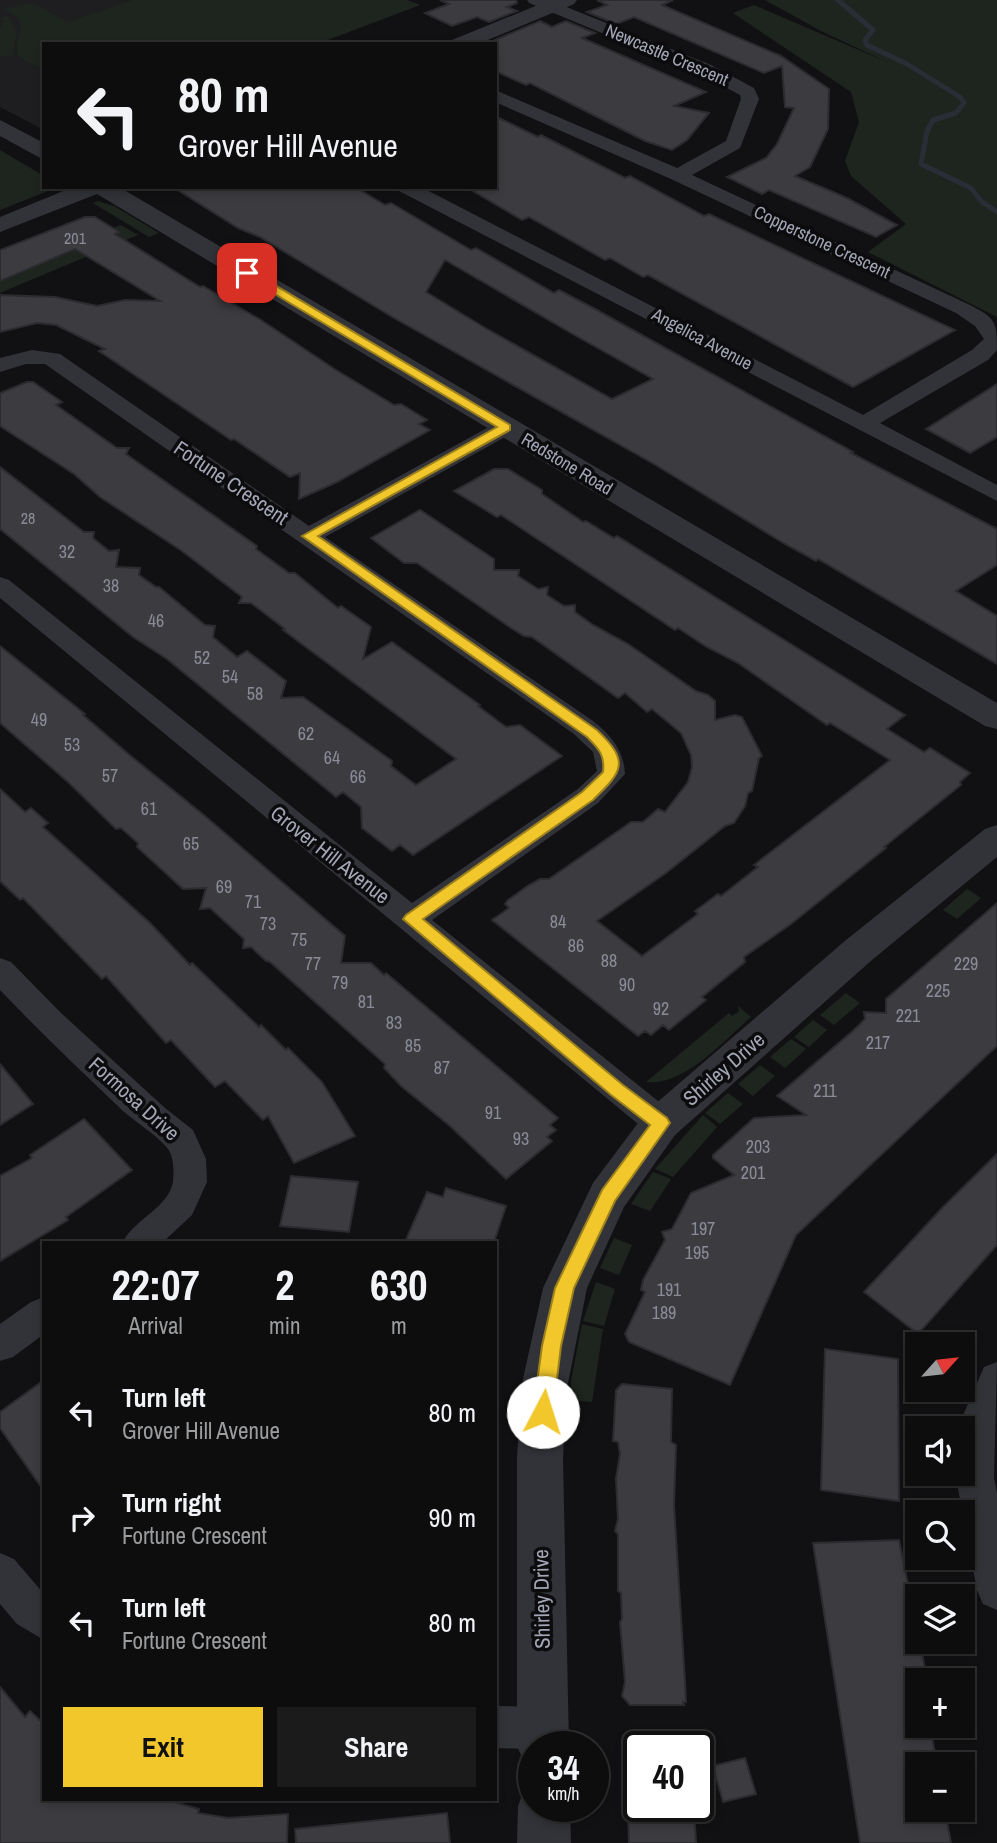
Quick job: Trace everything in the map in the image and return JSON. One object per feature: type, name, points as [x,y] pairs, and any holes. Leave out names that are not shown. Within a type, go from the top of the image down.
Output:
[{"type":"street","points":[[463,42],[551,2]]},
{"type":"street","name":"Newcastle Crescent","points":[[551,2],[705,69],[748,92],[750,99],[734,144],[678,175]]},
{"type":"street","name":"Copperstone Crescent","points":[[497,96],[678,175],[930,292],[981,319],[992,330],[995,340],[980,355],[863,424]]},
{"type":"street","points":[[0,127],[42,152]]},
{"type":"street","points":[[0,225],[89,189]]},
{"type":"street","name":"Redstone Road","points":[[105,189],[997,718]]},
{"type":"street","name":"Angelica Avenue","points":[[410,189],[602,286],[997,494]]},
{"type":"street","name":"Fortune Crescent","points":[[0,366],[26,356],[38,355],[52,359],[592,734],[605,746],[612,760],[611,774],[588,796],[411,919]]},
{"type":"street","points":[[309,536],[506,427]]},
{"type":"street","name":"Grover Hill Avenue","points":[[0,585],[617,1090],[661,1123]]},
{"type":"street","name":"Shirley Drive","points":[[543,1731],[540,1458],[544,1388],[555,1324],[565,1288],[608,1196],[661,1123],[859,950],[997,838]]},
{"type":"street","name":"Formosa Drive","points":[[0,970],[50,1022],[153,1118],[181,1140],[189,1159],[190,1182],[180,1205],[141,1241]]},
{"type":"street","points":[[0,1345],[42,1314]]},
{"type":"street","points":[[997,1379],[977,1427],[975,1478],[997,1590]]},
{"type":"street","points":[[0,1573],[31,1610],[42,1618]]},
{"type":"street","points":[[497,1727],[518,1732]]},
{"type":"street","points":[[544,1822],[544,1843]]},
{"type":"shaded area","points":[[0,0],[407,0],[420,5],[322,42],[42,42],[42,129],[0,107]]},
{"type":"shaded area","points":[[133,0],[407,0],[420,5],[322,42],[42,42],[42,69],[19,57],[18,19],[2,9],[33,3],[68,22]]},
{"type":"shaded area","points":[[765,0],[997,0],[997,317],[868,252],[906,224],[851,176],[845,161],[859,122],[851,92],[733,13],[754,5],[887,62],[821,31]]},
{"type":"shaded area","points":[[8,16],[17,31],[12,57],[0,56],[0,30],[3,22],[1,17]]},
{"type":"shaded area","points":[[0,150],[42,175],[42,189],[53,189],[0,210]]},
{"type":"shaded area","points":[[98,201],[114,206],[159,233],[149,237],[93,203]]},
{"type":"shaded area","points":[[121,225],[138,235],[0,293],[0,278],[24,271],[118,232],[113,228]]},
{"type":"shaded area","points":[[967,889],[981,898],[957,919],[943,910]]},
{"type":"shaded area","points":[[846,993],[860,1003],[834,1025],[820,1015]]},
{"type":"shaded area","points":[[738,1006],[751,1017],[703,1060],[675,1077],[646,1082],[729,1013],[732,1016],[739,1011]]},
{"type":"shaded area","points":[[813,1020],[827,1030],[809,1047],[794,1037]]},
{"type":"shaded area","points":[[791,1039],[806,1049],[785,1068],[770,1057]]},
{"type":"shaded area","points":[[760,1065],[775,1076],[753,1096],[738,1084]]},
{"type":"shaded area","points":[[728,1093],[743,1104],[720,1124],[705,1113]]},
{"type":"shaded area","points":[[703,1115],[717,1127],[673,1177],[655,1169]]},
{"type":"shaded area","points":[[653,1172],[671,1179],[650,1211],[631,1204]]},
{"type":"shaded area","points":[[614,1238],[632,1245],[619,1275],[600,1268]]},
{"type":"shaded area","points":[[596,1282],[615,1289],[604,1326],[583,1321]]},
{"type":"shaded area","points":[[582,1324],[603,1329],[592,1402],[571,1400],[571,1381]]},
{"type":"building","points":[[440,0],[516,0],[517,3],[507,7],[517,11],[489,22],[477,17],[452,26],[425,13],[449,4]]},
{"type":"building","points":[[597,0],[673,0],[662,5],[781,56],[829,89],[828,129],[810,167],[795,176],[847,198],[897,225],[876,237],[769,190],[762,194],[727,177],[766,158],[777,144],[794,108],[785,107],[782,66],[764,73],[634,17],[616,24],[587,12],[607,5]]},
{"type":"building","points":[[540,21],[552,27],[566,21],[595,33],[582,38],[706,92],[674,106],[709,113],[687,140],[672,150],[645,141],[530,83],[526,85],[497,72],[495,40]]},
{"type":"building","points":[[497,117],[538,137],[541,135],[625,178],[630,176],[704,216],[709,214],[955,330],[853,387],[648,275],[643,277],[610,258],[605,260],[529,217],[522,220],[469,189],[497,189]]},
{"type":"building","points":[[176,189],[358,189],[385,205],[391,203],[471,250],[476,248],[554,293],[559,290],[595,309],[853,452],[851,453],[997,529],[997,565],[956,591],[997,616],[997,664],[818,559],[816,561],[785,544],[654,464],[394,318],[260,237],[238,228]],"holes":[[[445,260],[653,379],[612,399],[426,292]]]},
{"type":"building","points":[[85,217],[95,217],[119,232],[115,234],[200,287],[203,286],[261,320],[394,405],[401,404],[427,420],[419,424],[430,430],[337,482],[299,499],[300,473],[290,477],[234,439],[231,440],[99,351],[105,349],[56,325],[37,323],[0,332],[0,295],[55,297],[97,306],[125,300],[160,301],[75,249],[0,281],[0,250]]},
{"type":"building","points":[[33,382],[62,402],[56,405],[117,448],[129,448],[126,454],[257,546],[256,549],[289,573],[295,573],[338,608],[341,606],[371,627],[363,659],[392,642],[506,727],[520,725],[562,756],[413,855],[400,845],[392,851],[362,828],[361,807],[343,792],[336,797],[167,659],[133,637],[0,529],[0,467],[84,532],[94,532],[93,538],[109,551],[119,550],[116,567],[140,568],[139,575],[159,587],[205,625],[215,626],[213,637],[237,657],[247,651],[286,681],[281,698],[303,697],[392,761],[391,766],[416,785],[456,759],[283,630],[285,629],[251,603],[239,603],[242,597],[182,551],[100,497],[74,474],[0,426],[0,393]]},
{"type":"building","points":[[997,384],[997,437],[970,453],[926,429]]},
{"type":"building","points":[[494,469],[508,469],[542,490],[542,494],[583,522],[586,521],[614,538],[617,536],[905,715],[887,729],[924,752],[930,748],[970,773],[960,782],[961,785],[884,847],[886,848],[791,924],[744,957],[745,962],[702,997],[706,1000],[669,1030],[663,1025],[651,1035],[645,1031],[638,1036],[492,920],[509,908],[505,904],[508,900],[529,885],[540,879],[549,879],[631,822],[643,822],[658,809],[665,812],[688,782],[692,767],[691,755],[681,733],[652,709],[647,712],[625,693],[618,698],[532,637],[524,636],[508,626],[417,563],[404,563],[371,538],[420,510],[494,559],[494,570],[519,570],[518,576],[538,589],[548,587],[547,595],[564,606],[575,605],[575,612],[593,625],[628,644],[696,691],[708,695],[715,701],[715,720],[735,715],[742,717],[762,756],[759,758],[752,791],[748,793],[745,806],[734,823],[725,826],[666,873],[597,921],[642,956],[698,914],[695,911],[718,894],[721,896],[758,867],[754,865],[890,760],[830,723],[827,725],[738,663],[678,628],[675,630],[501,515],[497,517],[454,491]]},
{"type":"building","points":[[0,646],[85,714],[83,715],[345,936],[341,963],[371,963],[384,975],[386,973],[558,1118],[550,1125],[556,1130],[547,1137],[552,1141],[506,1179],[450,1126],[401,1086],[384,1068],[385,1064],[270,962],[251,947],[243,948],[244,939],[210,908],[200,909],[206,888],[183,889],[137,847],[138,843],[121,828],[116,829],[68,782],[0,723]]},
{"type":"building","points":[[0,789],[25,812],[31,808],[48,823],[43,827],[150,923],[190,965],[192,963],[286,1050],[288,1048],[322,1082],[355,1136],[294,1163],[268,1116],[263,1120],[225,1081],[215,1087],[171,1040],[166,1043],[106,976],[102,979],[23,898],[20,900],[0,881]]},
{"type":"building","points":[[997,903],[997,1046],[796,1235],[730,1385],[629,1342],[625,1334],[645,1292],[641,1290],[643,1280],[665,1240],[662,1232],[672,1229],[691,1193],[734,1175],[713,1158],[713,1155],[754,1118],[806,1115],[777,1096],[855,1029],[865,1019],[864,1012],[886,1013],[886,999]]},
{"type":"building","points":[[0,1064],[33,1104],[0,1125]]},
{"type":"building","points":[[84,1119],[132,1170],[66,1217],[68,1220],[0,1261],[0,1176],[32,1158],[30,1155]]},
{"type":"building","points":[[997,1154],[997,1245],[920,1332],[915,1332],[864,1292],[943,1207]]},
{"type":"building","points":[[291,1176],[358,1182],[349,1232],[280,1226]]},
{"type":"building","points":[[446,1188],[506,1206],[494,1241],[405,1241],[427,1192],[443,1197]]},
{"type":"building","points":[[825,1349],[898,1359],[899,1501],[821,1490]]},
{"type":"building","points":[[42,1381],[42,1488],[0,1428],[0,1412]]},
{"type":"building","points":[[622,1384],[672,1389],[671,1442],[676,1445],[674,1505],[686,1702],[683,1702],[684,1705],[630,1705],[622,1696],[625,1682],[620,1622],[621,1593],[618,1591],[618,1534],[615,1531],[618,1519],[616,1479],[620,1454],[618,1442],[613,1441],[616,1390]]},
{"type":"building","points":[[899,1540],[908,1584],[905,1584],[905,1654],[922,1654],[925,1668],[905,1668],[905,1738],[932,1738],[935,1752],[905,1752],[905,1822],[947,1822],[951,1843],[860,1843],[813,1543]]},
{"type":"building","points":[[0,1687],[25,1717],[30,1711],[42,1722],[42,1801],[171,1801],[199,1809],[198,1813],[228,1818],[288,1814],[287,1843],[0,1843]]},
{"type":"building","points":[[745,1758],[756,1794],[723,1802],[714,1766]]},
{"type":"building","points":[[447,1813],[450,1843],[296,1843],[295,1829]]},
{"type":"building","points":[[628,1822],[695,1822],[696,1843],[629,1843]]},
{"type":"waterway","points":[[838,0],[873,30],[865,40],[867,45],[907,64],[960,97],[964,103],[956,113],[933,120],[927,131],[921,164],[971,188],[982,202],[997,212]]},
{"type":"route","points":[[247,273],[506,427],[309,536],[592,734],[605,746],[612,760],[611,774],[588,796],[411,919],[617,1090],[661,1123],[622,1173],[608,1196],[565,1288],[551,1346],[543,1412]]}]
